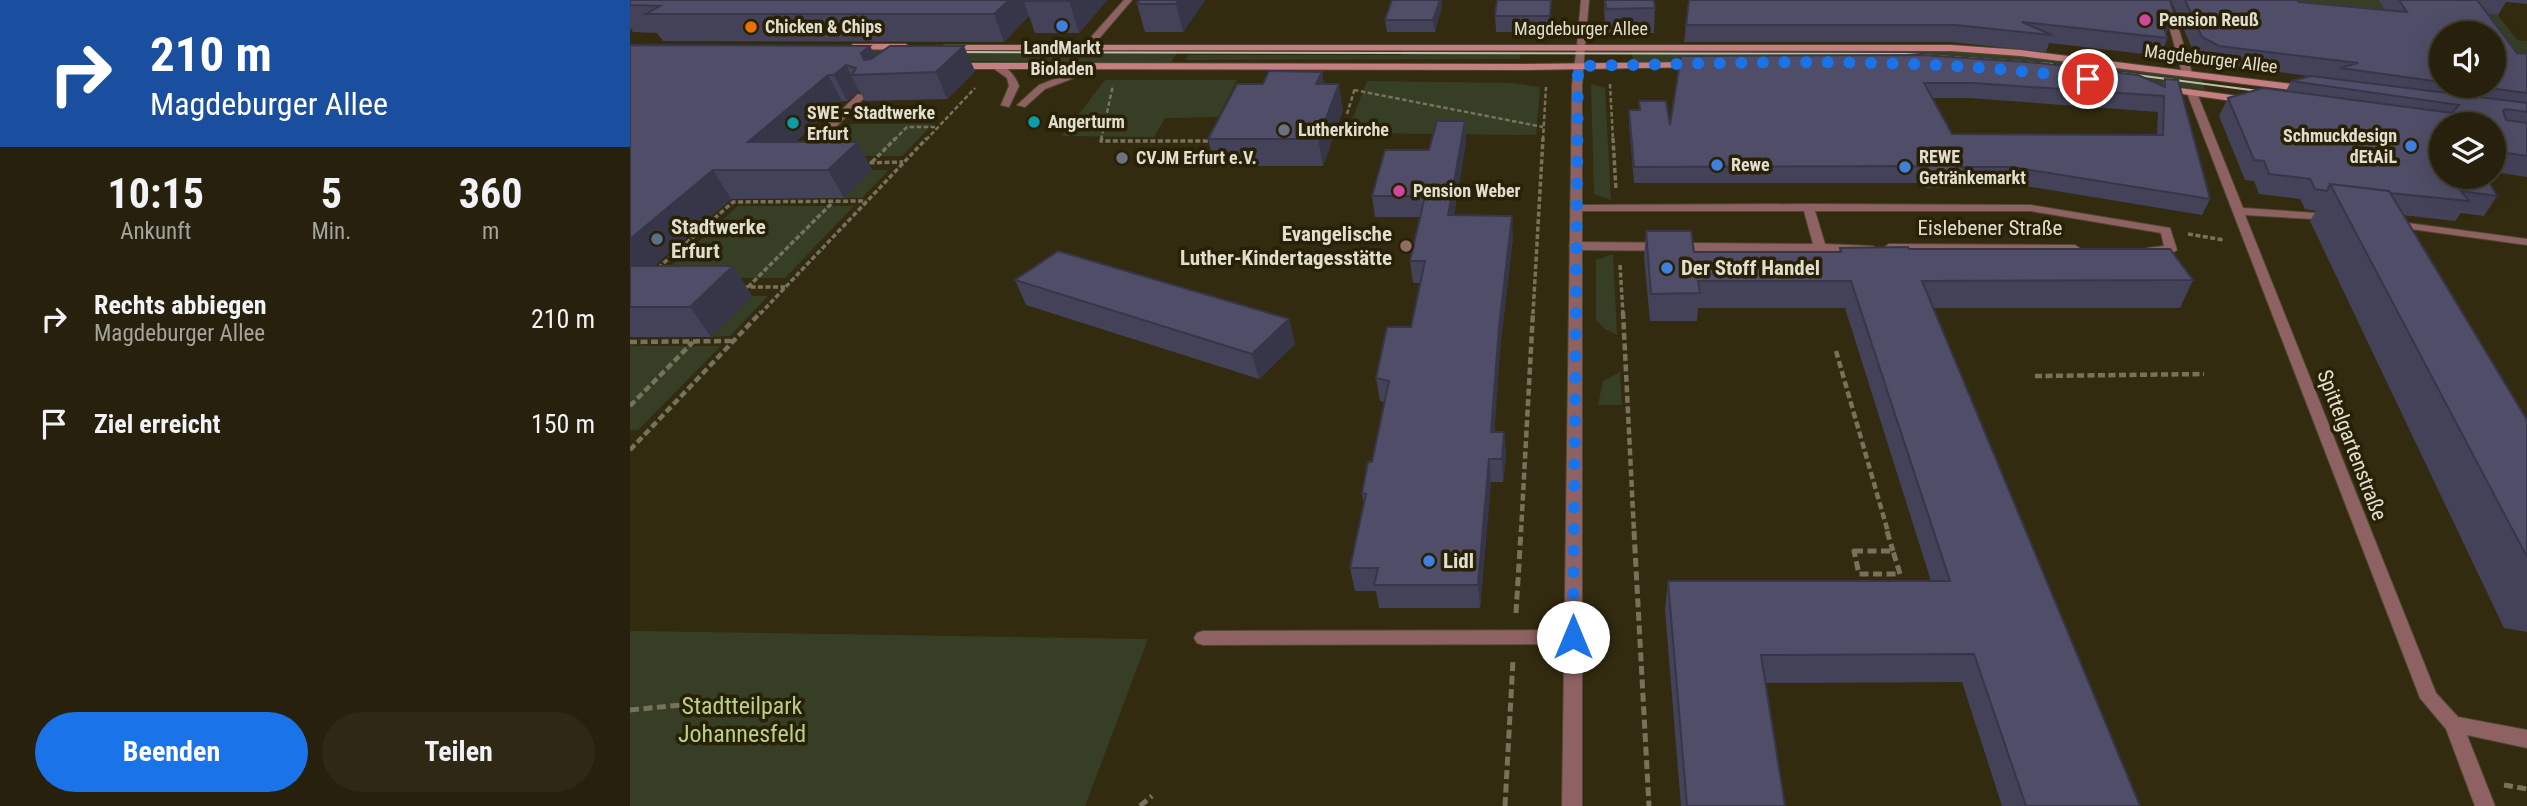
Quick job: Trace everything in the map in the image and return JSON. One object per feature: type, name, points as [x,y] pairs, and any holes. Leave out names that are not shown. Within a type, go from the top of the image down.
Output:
[{"type":"main road","points":[[845,47],[922,47]]},
{"type":"main road","name":"Magdeburger Allee","points":[[934,47],[1951,48],[2187,73],[2325,92]]},
{"type":"main road","name":"Magdeburger Allee","points":[[950,66],[1578,70],[1715,65]]},
{"type":"main road","name":"Magdeburger Allee","points":[[2153,88],[2264,103]]},
{"type":"street","points":[[1087,47],[1128,0]]},
{"type":"street","points":[[1572,806],[1575,246],[1578,70],[1585,0]]},
{"type":"street","points":[[2166,0],[2187,73]]},
{"type":"street","points":[[995,66],[1011,77],[1014,86],[1006,105]]},
{"type":"street","points":[[1021,105],[1042,87],[1097,66]]},
{"type":"street","name":"Spittelgartenstraße","points":[[2192,93],[2429,698],[2454,724],[2485,806]]},
{"type":"street","points":[[813,154],[825,143],[826,131],[834,121],[861,96]]},
{"type":"street","points":[[1808,207],[1820,247]]},
{"type":"street","name":"Eislebener Straße","points":[[1576,208],[2031,208],[2166,230]]},
{"type":"street","points":[[2237,211],[2281,212],[2350,219]]},
{"type":"street","points":[[2389,227],[2527,242]]},
{"type":"street","points":[[2144,250],[2171,250],[2166,230]]},
{"type":"street","name":"Eislebener Straße","points":[[1575,246],[2090,249]]},
{"type":"street","points":[[1203,638],[1573,637]]},
{"type":"street","points":[[2454,724],[2527,739]]},
{"type":"path","points":[[630,450],[995,66]]},
{"type":"path","points":[[1578,70],[1610,71],[1617,208]]},
{"type":"path","points":[[1114,79],[1101,141],[1218,141]]},
{"type":"path","points":[[1505,806],[1546,83],[1536,82]]},
{"type":"path","points":[[1347,114],[1357,83]]},
{"type":"path","points":[[1354,90],[1544,127]]},
{"type":"path","points":[[872,163],[907,127],[937,127]]},
{"type":"path","points":[[748,287],[834,201]]},
{"type":"path","points":[[656,270],[733,202],[867,201]]},
{"type":"path","points":[[2166,230],[2251,244]]},
{"type":"path","points":[[1619,246],[1649,806]]},
{"type":"path","points":[[734,287],[785,287]]},
{"type":"path","points":[[630,342],[733,341]]},
{"type":"path","points":[[630,406],[694,342]]},
{"type":"path","points":[[1836,351],[1900,574],[1859,574],[1854,551],[1893,551]]},
{"type":"path","points":[[2035,376],[2204,374]]},
{"type":"path","points":[[630,710],[712,702]]},
{"type":"path","points":[[1140,806],[1152,796]]},
{"type":"green space","points":[[2234,0],[2459,0],[2468,12],[2498,15],[2503,21],[2429,21],[2429,25]]},
{"type":"green space","points":[[2506,26],[2517,40],[2527,41],[2527,81],[2506,50]]},
{"type":"green space","points":[[1180,48],[1170,63],[851,60],[845,50]]},
{"type":"green space","points":[[1968,49],[2202,78],[2205,90],[2036,68],[1633,63],[1632,50]]},
{"type":"green space","points":[[1403,51],[1521,52],[1520,59],[1185,60],[1189,55],[1401,55]]},
{"type":"green space","points":[[1105,80],[1237,80],[1218,117],[1165,118],[1154,137],[1062,136]]},
{"type":"green space","points":[[1367,81],[1513,83],[1540,87],[1536,135],[1347,133]]},
{"type":"green space","points":[[1591,84],[1605,88],[1611,200],[1594,194]]},
{"type":"green space","points":[[841,124],[933,124],[902,156],[827,156],[840,142],[837,128]]},
{"type":"green space","points":[[872,170],[889,170],[862,198],[844,198]]},
{"type":"green space","points":[[738,206],[854,206],[785,278],[658,278]]},
{"type":"green space","points":[[1613,254],[1617,335],[1596,320],[1596,260]]},
{"type":"green space","points":[[752,296],[768,296],[730,336],[711,337]]},
{"type":"green space","points":[[630,346],[721,346],[638,430],[630,430]]},
{"type":"green space","points":[[1620,372],[1622,405],[1598,405],[1603,381]]},
{"type":"green space","name":"Stadtteilpark Johannesfeld","points":[[630,631],[1148,639],[1085,806],[630,806]]},
{"type":"building","points":[[630,0],[1009,0],[994,14],[646,14],[660,6],[630,5]]},
{"type":"building","points":[[1025,0],[1070,0],[1024,1]]},
{"type":"building","points":[[1139,0],[1178,0],[1176,4],[1137,4]]},
{"type":"building","points":[[1392,0],[1440,0],[1433,20],[1385,20]]},
{"type":"building","points":[[1497,0],[1551,0],[1550,16],[1495,16]]},
{"type":"building","points":[[1605,0],[1654,0],[1655,8],[1606,9]]},
{"type":"building","points":[[1689,0],[2170,0],[2174,14],[2161,16],[2167,38],[2022,22],[2052,35],[1955,25],[1686,25]]},
{"type":"building","points":[[2185,0],[2297,0],[2407,12],[2399,0],[2477,0],[2493,21],[2429,21],[2429,80],[2340,68],[2358,63],[2219,46],[2202,37]]},
{"type":"building","points":[[2506,38],[2517,53],[2527,54],[2527,93],[2506,90]]},
{"type":"building","points":[[630,45],[870,46],[861,53],[864,60],[871,59],[890,46],[964,46],[936,72],[852,75],[856,68],[846,65],[834,75],[828,75],[748,142],[858,142],[828,170],[713,170],[630,239]]},
{"type":"building","points":[[1923,55],[2040,63],[2138,75],[2165,87],[2165,79],[2178,80],[2210,199],[2012,167],[1956,167],[1957,171],[1929,171],[1927,166],[1634,167],[1629,110],[1640,110],[1639,101],[1666,101],[1670,125],[1681,56]],"holes":[[[1924,83],[1973,83],[2164,96],[2163,135],[1952,134]]]},
{"type":"building","points":[[1269,71],[1322,72],[1316,84],[1339,84],[1318,139],[1208,139],[1237,84],[1263,84]]},
{"type":"building","points":[[2311,76],[2429,91],[2429,98],[2487,98],[2527,103],[2527,112],[2506,109],[2503,112],[2453,112],[2459,105],[2291,81]]},
{"type":"building","points":[[2263,88],[2444,112],[2429,112],[2429,189],[2493,189],[2497,196],[2461,191],[2469,201],[2330,184],[2327,191],[2315,189],[2310,179],[2269,174],[2264,161],[2254,160],[2228,98]]},
{"type":"building","points":[[2506,120],[2527,123],[2527,156],[2506,153]]},
{"type":"building","points":[[1437,121],[1465,121],[1448,215],[1512,216],[1499,327],[1491,432],[1504,432],[1502,459],[1489,459],[1478,585],[1374,585],[1378,568],[1350,568],[1366,494],[1362,494],[1368,462],[1372,462],[1389,381],[1376,378],[1387,327],[1411,327],[1425,261],[1410,261],[1425,196],[1372,196],[1385,150],[1429,150]]},
{"type":"building","points":[[2330,184],[2389,191],[2527,420],[2527,557]]},
{"type":"building","points":[[1646,231],[1691,231],[1694,252],[1841,252],[1840,248],[1908,247],[2170,249],[2193,280],[1922,281],[2140,806],[2026,806],[1974,654],[1761,655],[1785,806],[1687,806],[1668,581],[1950,581],[1851,281],[1698,281],[1700,293],[1651,294]]},
{"type":"building","points":[[1058,251],[1289,319],[1252,354],[1015,280]]},
{"type":"building","points":[[630,266],[733,266],[690,307],[630,307]]},
{"type":"tram line","points":[[946,52],[1906,54],[2052,64]]},
{"type":"tram line","points":[[2121,73],[2274,93]]},
{"type":"place","name":"Pension Reuß","points":[[2145,20]]},
{"type":"place","name":"LandMarkt Bioladen","points":[[1062,26]]},
{"type":"place","name":"Chicken & Chips","points":[[751,27]]},
{"type":"place","name":"Angerturm","points":[[1034,122]]},
{"type":"place","name":"SWE - Stadtwerke Erfurt","points":[[793,123]]},
{"type":"place","name":"Lutherkirche","points":[[1284,130]]},
{"type":"place","name":"Schmuckdesign dEtAiL","points":[[2411,146]]},
{"type":"place","name":"CVJM Erfurt e.V.","points":[[1122,158]]},
{"type":"place","name":"Rewe","points":[[1717,165]]},
{"type":"place","name":"REWE Getränkemarkt","points":[[1905,167]]},
{"type":"place","name":"Pension Weber","points":[[1399,191]]},
{"type":"place","name":"Stadtwerke Erfurt","points":[[657,239]]},
{"type":"place","name":"Evangelische Luther-Kindertagesstätte","points":[[1406,246]]},
{"type":"place","name":"Der Stoff Handel","points":[[1667,268]]},
{"type":"place","name":"Lidl","points":[[1429,561]]},
{"type":"route","points":[[1573,637],[1578,66],[1895,63],[1976,67],[2088,79]]}]
